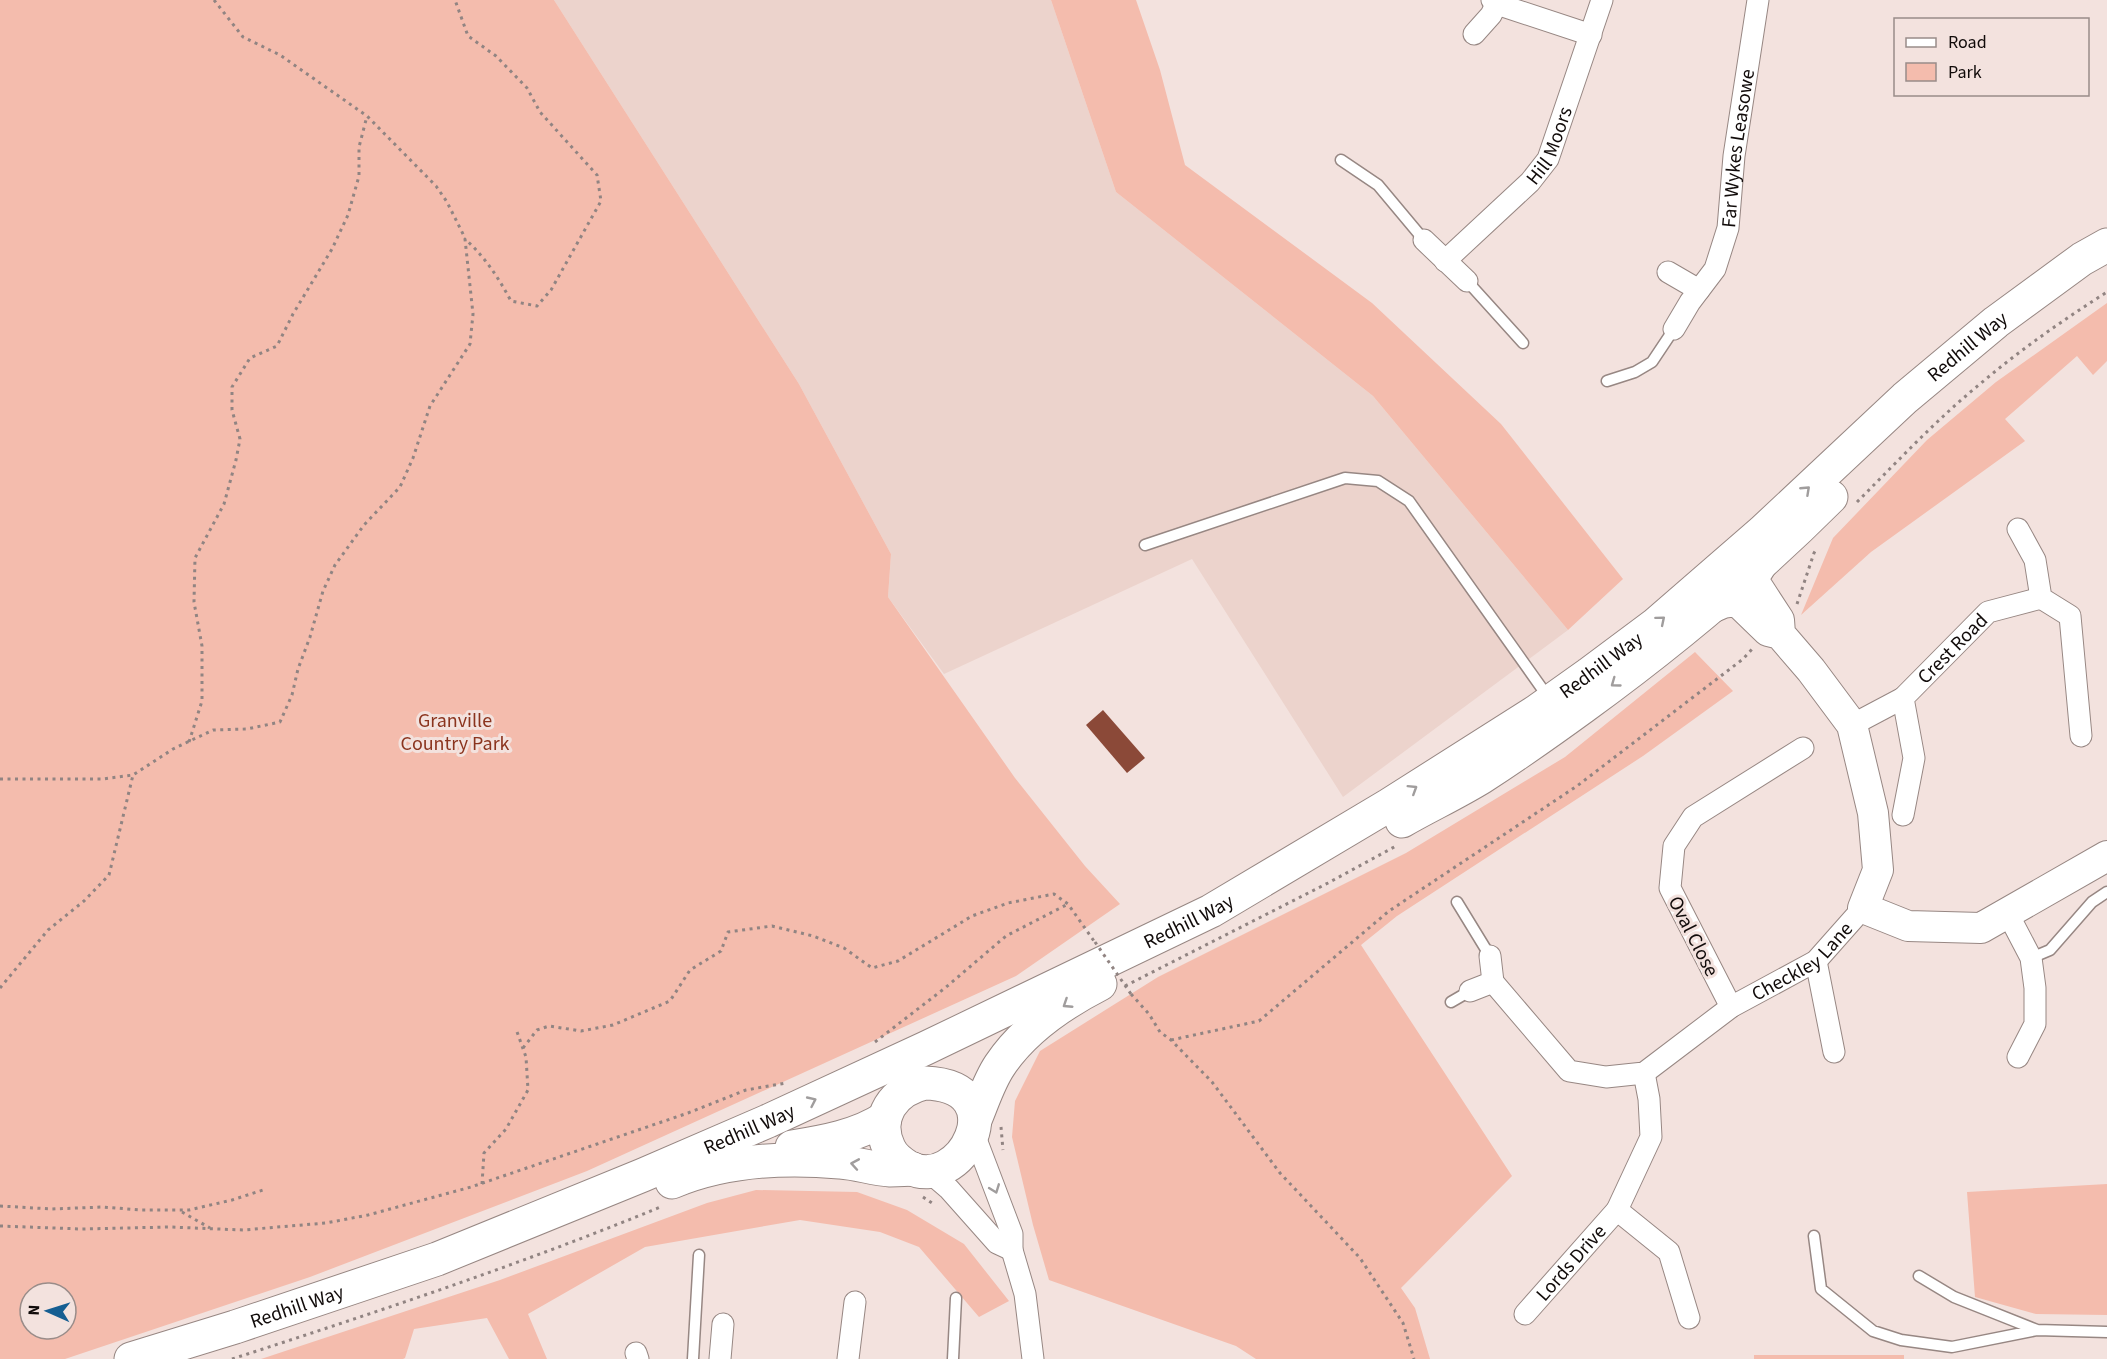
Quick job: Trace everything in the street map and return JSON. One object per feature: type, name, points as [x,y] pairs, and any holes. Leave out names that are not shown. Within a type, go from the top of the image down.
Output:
[{"type":"main road","name":"Redhill Way","points":[[131,1359],[235,1327],[437,1259],[643,1175],[789,1112],[1210,911],[1389,805],[1551,701],[1656,624],[1762,532],[1905,398],[1996,322],[2082,259],[2107,245]]},
{"type":"main road","name":"Redhill Way","points":[[983,1124],[1000,1066],[1014,1047],[1048,1016],[1091,988],[1208,928],[1481,777],[1537,740],[1634,670],[1709,609],[1786,541],[1880,448],[1968,366],[2107,265]]},
{"type":"main road","points":[[913,1085],[937,1083],[955,1089],[967,1100],[983,1124],[956,1159],[921,1179],[900,1162],[889,1149],[886,1140],[885,1118],[896,1097],[928,1070],[1015,1023],[1038,993]]},
{"type":"main road","points":[[643,1175],[667,1175],[716,1159],[837,1138],[867,1128],[885,1118]]},
{"type":"main road","name":"Redhill Way","points":[[197,1359],[362,1305],[536,1239],[676,1180],[705,1172],[741,1164],[781,1160],[843,1162],[889,1170],[921,1179]]},
{"type":"street","name":"Hill Moors","points":[[1445,261],[1530,182],[1548,159],[1602,0]]},
{"type":"street","name":"Far Wykes Leasowe","points":[[1674,329],[1715,269],[1728,228],[1734,156],[1758,0]]},
{"type":"street","points":[[1474,34],[1491,15],[1495,2],[1591,36]]},
{"type":"street","points":[[1424,240],[1467,281]]},
{"type":"street","points":[[1668,272],[1699,290]]},
{"type":"street","points":[[2019,529],[2035,560],[2041,598],[2070,616],[2081,736]]},
{"type":"street","name":"Checkley Lane","points":[[1764,561],[1756,574],[1755,583],[1779,620],[1769,638]]},
{"type":"street","name":"Crest Road","points":[[1852,725],[1903,698],[1988,612],[2041,598]]},
{"type":"street","name":"Checkley Lane","points":[[1644,1073],[1731,1007],[1816,962],[1863,908],[1878,870],[1873,813],[1852,725],[1811,670],[1769,638],[1768,631],[1737,601],[1723,603],[1709,609]]},
{"type":"street","name":"Crest Road","points":[[1903,698],[1914,758],[1903,814]]},
{"type":"street","name":"Oval Close","points":[[1731,1007],[1670,888],[1674,846],[1693,817],[1803,748]]},
{"type":"street","points":[[1863,908],[1908,926],[1981,928],[2107,856]]},
{"type":"street","points":[[2008,914],[2031,958],[2035,988],[2035,1024],[2018,1057]]},
{"type":"street","points":[[1490,956],[1493,982],[1569,1071],[1606,1077],[1644,1073]]},
{"type":"street","points":[[1816,962],[1834,1052]]},
{"type":"street","points":[[1470,991],[1493,982]]},
{"type":"street","name":"Lords Drive","points":[[1525,1314],[1617,1210],[1651,1137],[1649,1099],[1644,1073]]},
{"type":"street","points":[[983,1124],[1012,1234],[1012,1250],[1025,1294],[1033,1359]]},
{"type":"street","points":[[921,1179],[949,1189],[997,1243],[1012,1250]]},
{"type":"street","name":"Lords Drive","points":[[1617,1210],[1669,1252],[1689,1318]]},
{"type":"street","points":[[848,1359],[855,1302]]},
{"type":"street","points":[[720,1359],[723,1324]]},
{"type":"lane","points":[[1341,160],[1378,185],[1424,240]]},
{"type":"lane","points":[[1467,281],[1523,343]]},
{"type":"lane","points":[[1607,381],[1635,372],[1652,362],[1674,329]]},
{"type":"lane","points":[[1144,545],[1345,478],[1378,481],[1409,501],[1551,701]]},
{"type":"lane","points":[[2031,958],[2050,950],[2092,902],[2107,892]]},
{"type":"lane","points":[[1457,902],[1490,956]]},
{"type":"lane","points":[[1450,1002],[1470,991]]},
{"type":"lane","points":[[1814,1236],[1821,1289],[1873,1331],[1901,1340],[1952,1347],[2037,1330],[2107,1332]]},
{"type":"lane","points":[[693,1359],[699,1255]]},
{"type":"lane","points":[[1919,1275],[1954,1297],[2037,1330]]},
{"type":"lane","points":[[953,1359],[956,1298]]},
{"type":"path","points":[[0,779],[103,779],[133,775],[189,741],[213,730],[247,729],[280,722],[292,695],[323,591],[335,565],[364,525],[400,487],[413,458],[430,406],[470,344],[473,314],[465,239],[447,202],[436,186],[367,116],[280,55],[243,37],[214,0]]},
{"type":"path","points":[[455,0],[468,36],[496,56],[527,88],[540,112],[597,175],[601,201],[551,290],[537,306],[512,301],[480,252],[465,239]]},
{"type":"path","points":[[189,741],[202,700],[201,646],[194,602],[195,558],[224,504],[234,470],[240,439],[232,410],[232,387],[250,358],[277,346],[293,314],[332,249],[348,215],[359,176],[359,147],[367,116]]},
{"type":"path","points":[[1851,508],[1979,384],[2063,320],[2107,292]]},
{"type":"path","points":[[1797,606],[1814,553],[1821,544]]},
{"type":"path","points":[[1172,1040],[1259,1021],[1389,911],[1577,786],[1769,638]]},
{"type":"path","points":[[0,988],[48,930],[84,901],[109,875],[133,775]]},
{"type":"path","points":[[1119,989],[1401,844]]},
{"type":"path","points":[[523,1048],[537,1030],[549,1026],[582,1031],[614,1024],[670,1001],[690,970],[721,951],[728,932],[772,926],[813,936],[844,948],[872,968],[898,961],[972,916],[1008,903],[1054,894],[1068,904],[1160,1032],[1172,1040],[1212,1082],[1280,1173],[1360,1258],[1380,1284],[1403,1323],[1414,1359]]},
{"type":"path","points":[[874,1043],[945,988],[1006,936],[1068,904]]},
{"type":"path","points":[[482,1184],[484,1153],[506,1129],[528,1090],[526,1057],[516,1029]]},
{"type":"path","points":[[0,1227],[243,1230],[326,1223],[368,1215],[482,1184],[688,1113],[746,1090],[788,1083]]},
{"type":"path","points":[[983,1124],[1004,1159]]},
{"type":"path","points":[[921,1179],[938,1207]]},
{"type":"path","points":[[0,1206],[52,1209],[189,1210],[263,1190]]},
{"type":"path","points":[[232,1359],[351,1321],[584,1239],[664,1206]]},
{"type":"path","points":[[180,1210],[212,1229]]},
{"type":"shaded area","points":[[554,0],[1051,0],[1116,192],[1373,396],[1568,630],[1343,797],[1192,559],[944,674],[888,597],[891,554],[799,384]]},
{"type":"green space","name":"Granville Country Park","points":[[0,0],[554,0],[799,384],[891,554],[888,597],[1015,778],[1085,866],[1120,904],[1016,976],[587,1171],[310,1277],[65,1359],[0,1359]]},
{"type":"green space","points":[[1051,0],[1136,0],[1160,70],[1185,165],[1372,303],[1501,424],[1623,579],[1568,630],[1373,396],[1116,192]]},
{"type":"green space","points":[[2107,303],[2107,361],[2093,375],[2077,356],[2005,419],[2025,441],[1871,552],[1801,615],[1833,538],[1927,440],[1996,382]]},
{"type":"green space","points":[[1695,652],[1733,691],[1643,756],[1397,916],[1361,945],[1512,1176],[1401,1288],[1415,1308],[1430,1359],[1256,1359],[1236,1346],[1049,1280],[1012,1137],[1015,1101],[1040,1051],[1158,977],[1406,853],[1565,757]]},
{"type":"green space","points":[[2107,1184],[2107,1315],[2036,1314],[1975,1297],[1967,1192]]},
{"type":"green space","points":[[756,1190],[857,1192],[907,1210],[964,1244],[1009,1301],[979,1317],[919,1247],[880,1232],[800,1220],[645,1247],[528,1314],[547,1359],[509,1359],[487,1318],[414,1329],[403,1359],[261,1359],[500,1280],[707,1203]]},
{"type":"green space","points":[[1754,1355],[1904,1355],[1904,1359],[1754,1359]]},
{"type":"building","points":[[1103,710],[1145,758],[1127,773],[1086,725]]}]
